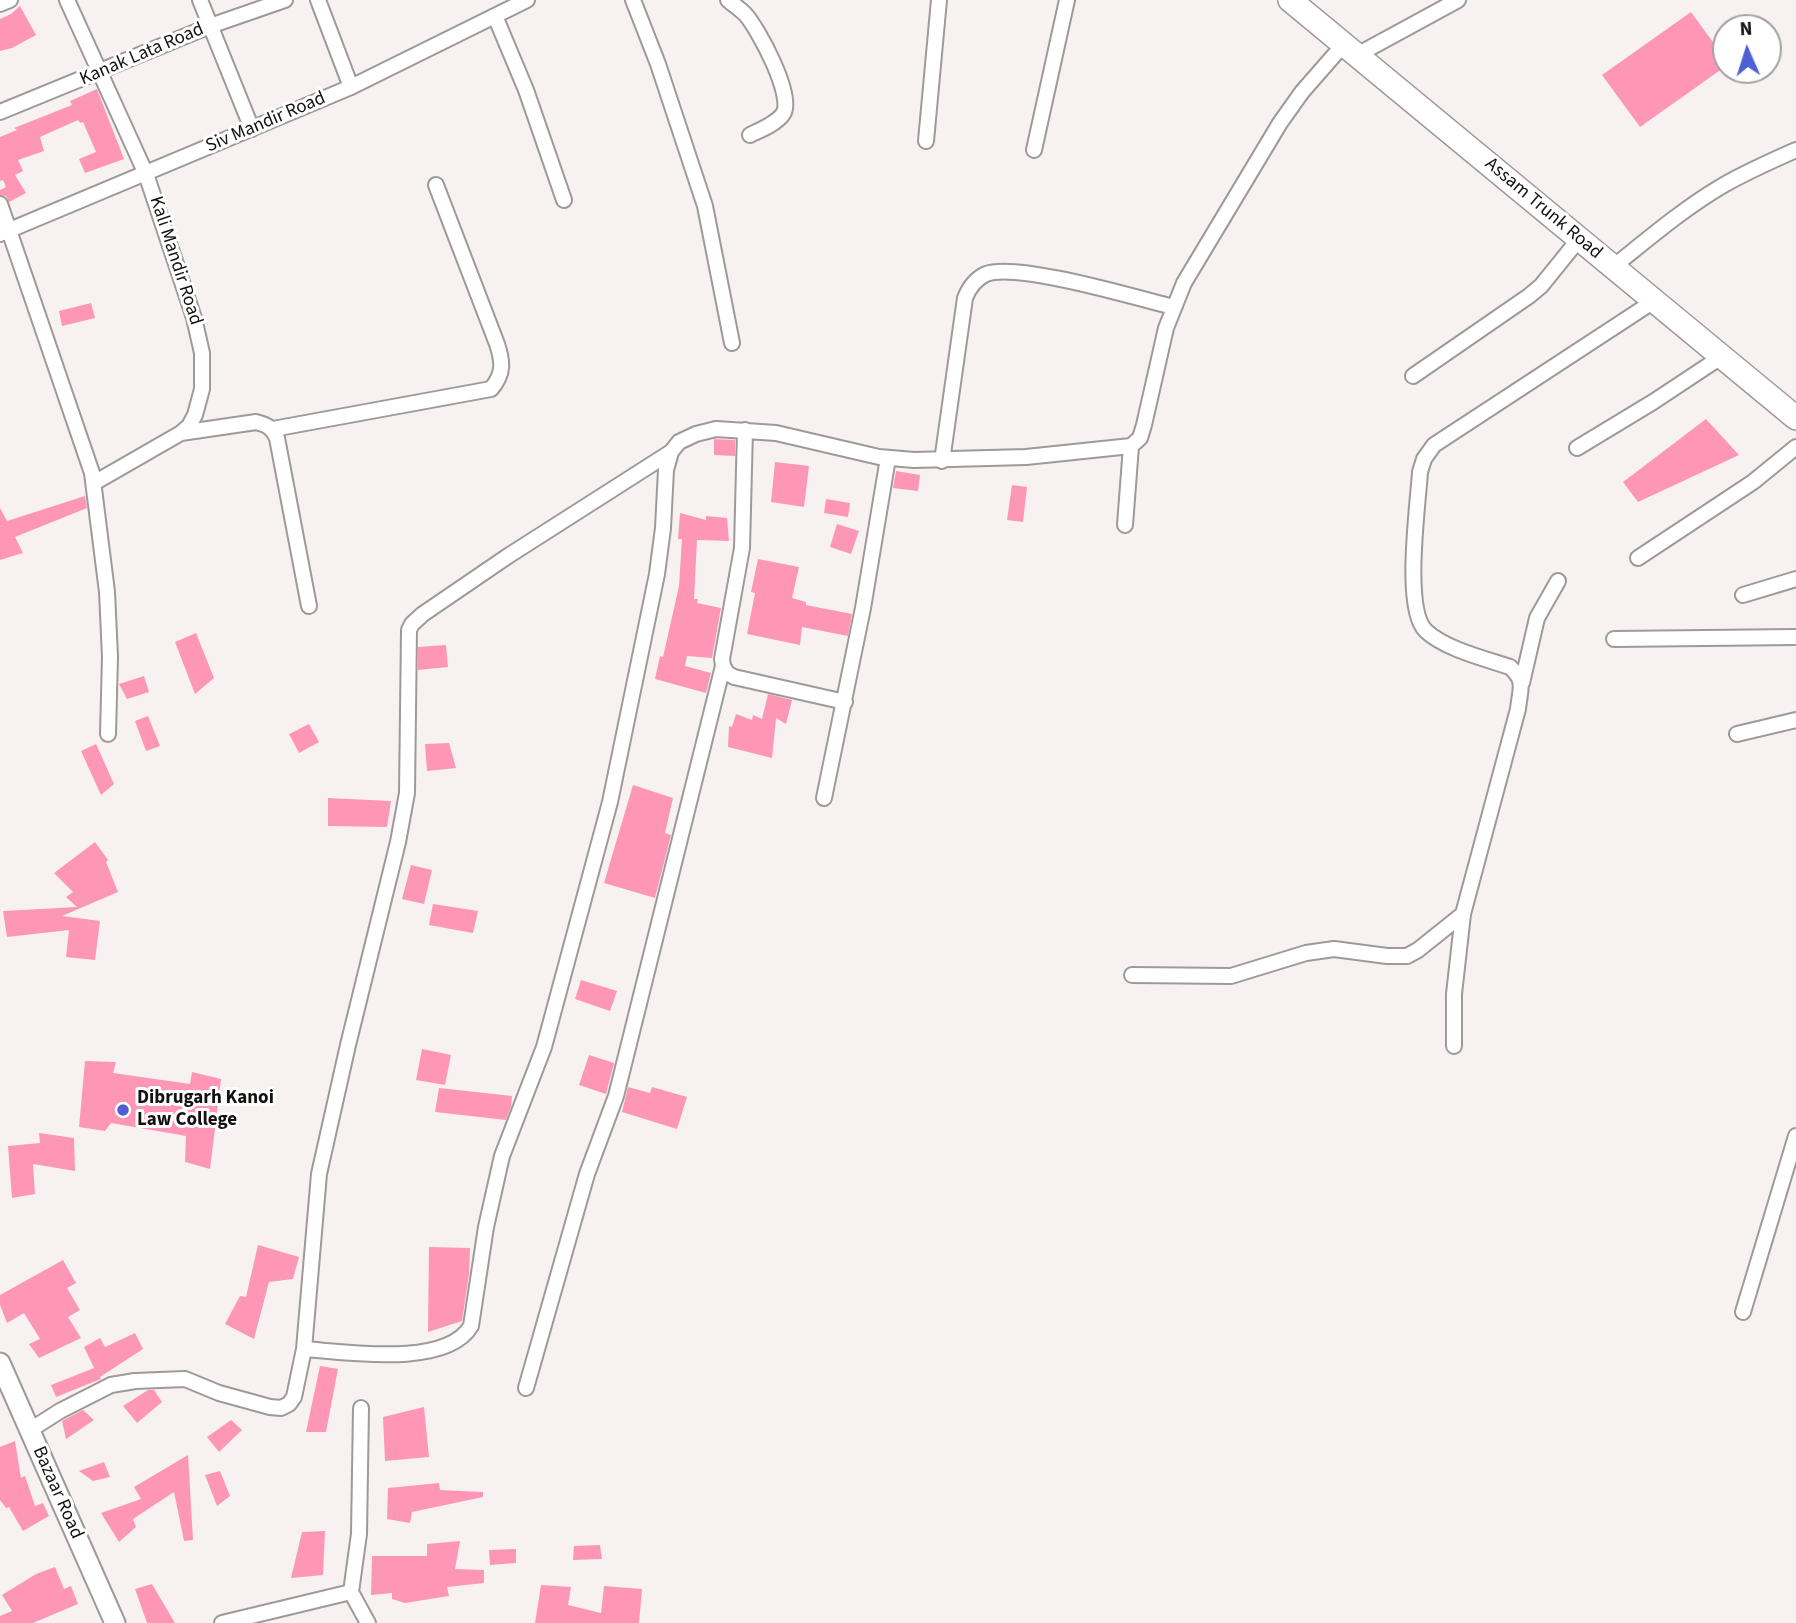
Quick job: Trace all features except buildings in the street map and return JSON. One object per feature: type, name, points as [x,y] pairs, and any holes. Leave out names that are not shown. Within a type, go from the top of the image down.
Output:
[{"type":"main road","name":"Assam Trunk Road","points":[[1290,0],[1796,418]]},
{"type":"street","points":[[0,4],[10,0]]},
{"type":"street","name":"Kali Mandir Road","points":[[67,0],[146,174],[194,318],[202,353],[202,390],[189,426],[94,483]]},
{"type":"street","points":[[200,0],[252,129]]},
{"type":"street","name":"Kanak Lata Road","points":[[0,113],[210,26],[285,0]]},
{"type":"street","points":[[318,0],[352,87]]},
{"type":"street","name":"Siv Mandir Road","points":[[5,233],[352,87],[527,0]]},
{"type":"street","points":[[633,0],[658,64],[705,206],[732,343]]},
{"type":"street","points":[[728,0],[748,18],[777,71],[786,97],[782,116],[750,135]]},
{"type":"street","points":[[926,141],[939,0]]},
{"type":"street","points":[[1034,150],[1067,0]]},
{"type":"street","points":[[30,1430],[111,1385],[135,1381],[185,1379],[219,1393],[270,1407],[281,1408],[289,1404],[294,1396],[304,1349],[319,1174],[398,842],[407,793],[408,630],[423,614],[508,555],[671,452],[679,442],[716,429],[776,433],[888,458],[942,461],[1026,457],[1131,446],[1140,438],[1173,307],[1184,283],[1280,123],[1302,92],[1342,43],[1458,0]]},
{"type":"street","points":[[495,16],[526,90],[564,200]]},
{"type":"street","points":[[1613,267],[1720,187],[1754,168],[1796,150]]},
{"type":"street","points":[[273,429],[492,389],[501,378],[503,369],[497,344],[436,185]]},
{"type":"street","points":[[0,204],[5,233],[88,455],[94,483],[107,592],[110,657],[108,734]]},
{"type":"street","points":[[1413,376],[1529,296],[1580,239]]},
{"type":"street","points":[[942,461],[965,298],[969,288],[984,275],[995,271],[1041,275],[1173,307]]},
{"type":"street","points":[[1522,683],[1510,667],[1437,640],[1423,629],[1412,592],[1420,472],[1424,459],[1434,445],[1444,438],[1654,301]]},
{"type":"street","points":[[1577,448],[1721,357]]},
{"type":"street","points":[[181,433],[257,422],[273,429],[277,438],[309,606]]},
{"type":"street","points":[[526,1388],[587,1174],[622,1072],[723,666],[723,648],[742,548],[746,430]]},
{"type":"street","points":[[1125,525],[1131,446]]},
{"type":"street","points":[[1638,558],[1754,481],[1796,447]]},
{"type":"street","points":[[304,1349],[410,1355],[458,1341],[471,1326],[486,1227],[502,1156],[544,1047],[619,761],[657,574],[666,470],[671,452]]},
{"type":"street","points":[[824,798],[845,702],[888,458]]},
{"type":"street","points":[[1743,595],[1796,579]]},
{"type":"street","points":[[1454,1046],[1454,994],[1463,914],[1518,709],[1537,618],[1558,582]]},
{"type":"street","points":[[1614,639],[1796,637]]},
{"type":"street","points":[[723,666],[727,673],[734,677],[845,702]]},
{"type":"street","points":[[1737,734],[1796,720]]},
{"type":"street","points":[[1132,975],[1231,976],[1306,953],[1334,949],[1377,956],[1407,956],[1463,914]]},
{"type":"street","points":[[1743,1312],[1796,1136]]},
{"type":"street","name":"Bazaar Road","points":[[0,1363],[115,1623]]},
{"type":"street","points":[[361,1408],[360,1508],[351,1592],[368,1623]]},
{"type":"street","points":[[222,1623],[351,1592]]},
{"type":"place","name":"Dibrugarh Kanoi Law College","points":[[123,1110]]}]
